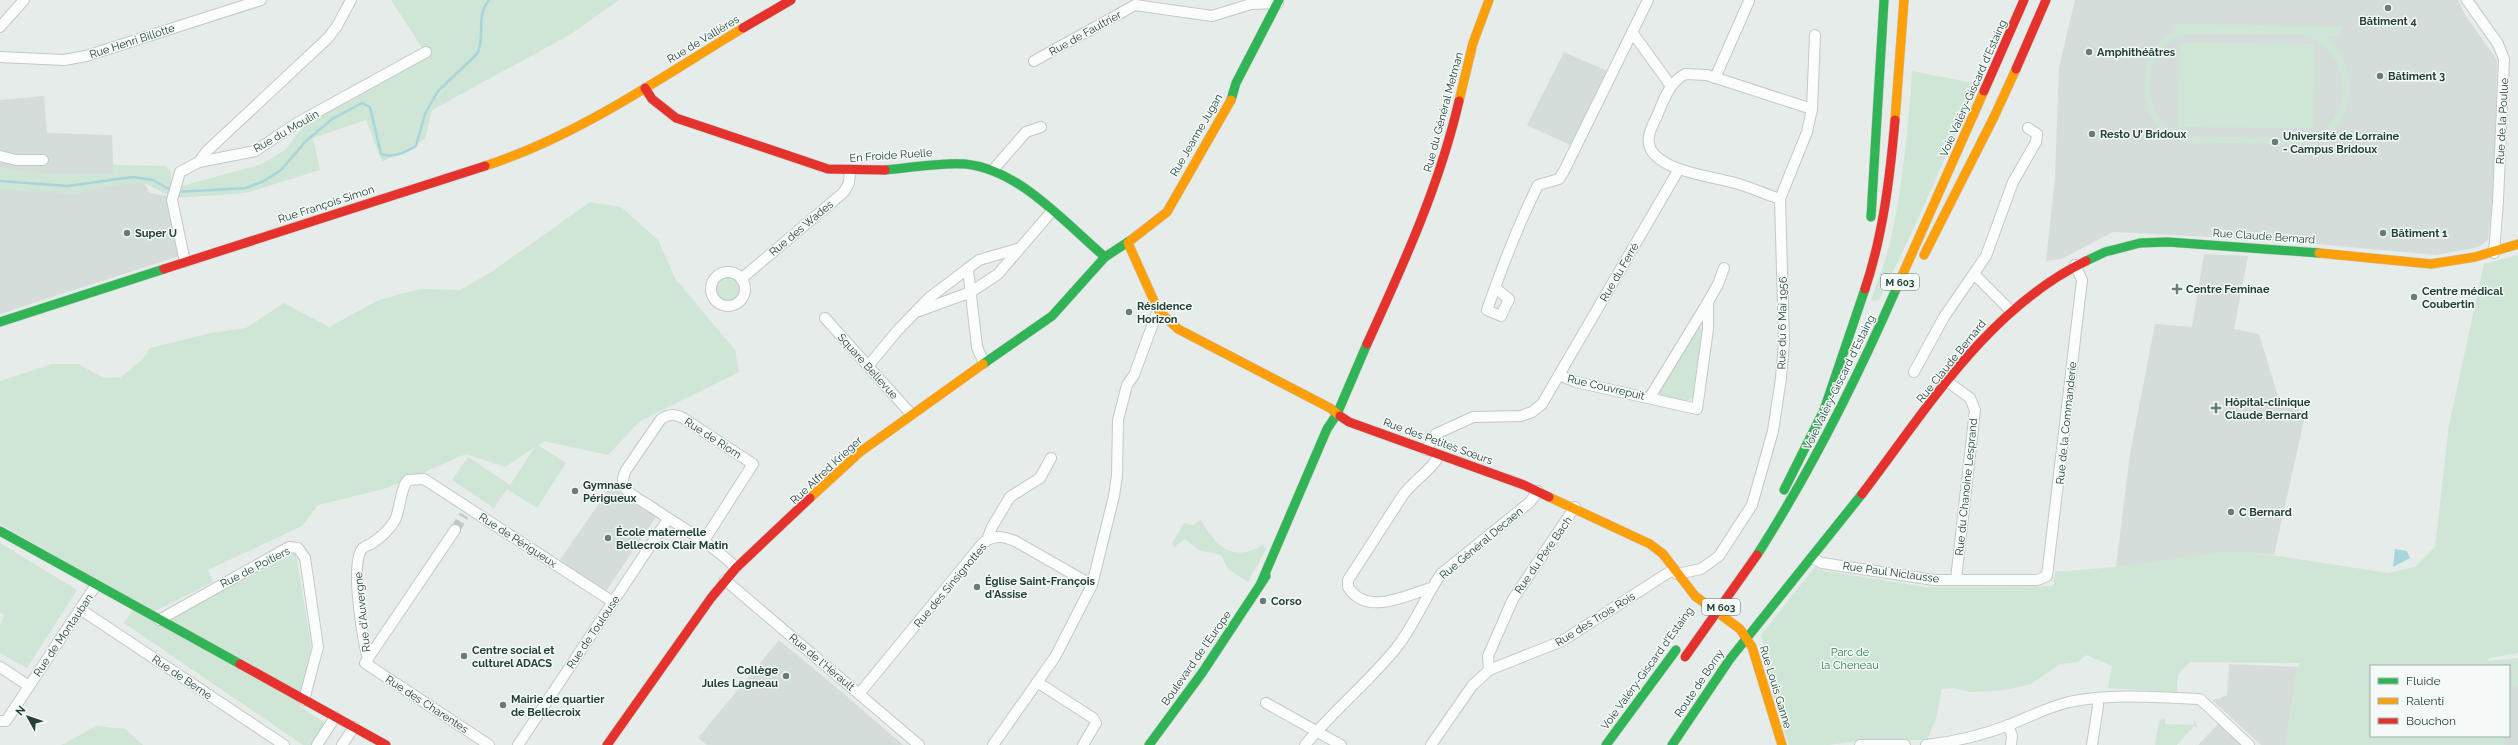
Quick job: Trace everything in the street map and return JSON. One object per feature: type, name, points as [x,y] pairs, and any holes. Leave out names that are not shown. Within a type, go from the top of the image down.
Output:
[{"type":"main road","name":"Rue de Vallières","points":[[647,87],[776,4],[791,0]]},
{"type":"main road","name":"Rue du Général Metman","points":[[1378,317],[1424,215],[1439,175],[1477,30],[1489,0]]},
{"type":"main road","points":[[1852,330],[1869,232],[1875,169],[1884,0]]},
{"type":"main road","name":"Voie Valéry-Giscard d'Estaing","points":[[1777,501],[1824,410],[1873,266],[1883,219],[1893,143],[1904,0]]},
{"type":"main road","name":"Voie Valéry-Giscard d'Estaing","points":[[1682,660],[1757,556],[1795,496],[1856,380],[2024,0]]},
{"type":"main road","points":[[1921,261],[1994,117],[2046,0]]},
{"type":"main road","name":"Rue Jeanne Jugan","points":[[1105,257],[1144,232],[1167,212],[1233,96],[1236,83],[1278,1]]},
{"type":"main road","name":"En Froide Ruelle","points":[[647,87],[652,99],[676,118],[828,169],[850,171],[942,164],[964,164],[993,170],[1022,185],[1105,257]]},
{"type":"main road","name":"Rue François Simon","points":[[0,322],[524,153],[549,142],[647,87]]},
{"type":"main road","points":[[1136,258],[1144,232]]},
{"type":"main road","name":"Rue Claude Bernard","points":[[1747,637],[1812,558],[1987,334],[2011,311],[2039,289],[2076,265],[2120,247],[2168,242],[2298,250],[2427,263],[2458,260],[2494,253],[2518,244]]},
{"type":"main road","name":"Rue des Petites Sœurs","points":[[1128,243],[1158,310],[1166,320],[1178,329],[1355,424],[1538,491],[1576,507],[1650,544],[1662,554],[1695,596],[1747,637]]},
{"type":"main road","name":"Rue Alfred Krieger","points":[[608,745],[725,580],[736,568],[860,452],[911,414],[1052,316],[1105,257]]},
{"type":"main road","points":[[1856,380],[1907,289]]},
{"type":"main road","name":"Boulevard de l'Europe","points":[[1149,745],[1202,673],[1261,583],[1327,429],[1337,414],[1378,317]]},
{"type":"main road","points":[[0,530],[59,565],[386,745]]},
{"type":"main road","name":"Voie Valéry-Giscard d'Estaing","points":[[1702,614],[1714,596]]},
{"type":"main road","name":"Route de Borny","points":[[1672,745],[1710,687],[1747,637]]},
{"type":"main road","name":"Rue Louis Ganne","points":[[1747,637],[1752,647],[1782,745]]},
{"type":"main road","name":"Voie Valéry-Giscard d'Estaing","points":[[1606,745],[1678,647]]},
{"type":"street","points":[[0,27],[24,0]]},
{"type":"street","name":"Rue Henri Billotte","points":[[0,57],[64,60],[86,56],[261,0]]},
{"type":"street","points":[[199,162],[206,152],[328,38],[338,26],[351,0]]},
{"type":"street","points":[[1495,288],[1517,228],[1538,185],[1559,179],[1564,171],[1648,0]]},
{"type":"street","name":"Rue de la Poulue","points":[[2467,0],[2498,44],[2504,59],[2498,201],[2494,253]]},
{"type":"street","name":"Rue de Faultrier","points":[[1034,61],[1135,5],[1212,16],[1251,4],[1278,1]]},
{"type":"street","points":[[1715,78],[1749,1]]},
{"type":"street","points":[[1632,32],[1671,86]]},
{"type":"street","name":"Rue du 6 Mai 1956","points":[[1676,572],[1701,569],[1719,556],[1752,505],[1773,431],[1781,378],[1784,342],[1780,199],[1807,132],[1812,109],[1815,35]]},
{"type":"street","name":"Rue du Moulin","points":[[185,262],[172,200],[177,178],[180,172],[199,162],[255,151],[297,123],[426,52]]},
{"type":"street","points":[[1780,199],[1734,183],[1679,169],[1657,156],[1648,142],[1649,132],[1671,86],[1685,74],[1695,73],[1715,78],[1812,109]]},
{"type":"street","points":[[993,170],[1026,132],[1041,127]]},
{"type":"street","points":[[1914,372],[1944,317],[1975,275],[1994,238],[2013,182],[2036,142],[2037,134],[2028,128]]},
{"type":"street","points":[[0,156],[16,160],[43,160]]},
{"type":"street","name":"Rue du Ferré","points":[[1559,375],[1679,169]]},
{"type":"street","name":"Rue des Wades","points":[[741,279],[844,192],[849,183],[850,171]]},
{"type":"street","points":[[919,310],[971,292],[998,274],[1009,263],[1017,249],[1052,211]]},
{"type":"street","points":[[868,366],[898,330],[929,298],[979,260],[1017,249]]},
{"type":"street","name":"Rue de la Commanderie","points":[[2043,579],[2049,570],[2082,280],[2076,265]]},
{"type":"street","points":[[1650,397],[1708,302],[1718,284],[1724,268]]},
{"type":"street","points":[[968,269],[977,347],[984,363]]},
{"type":"street","points":[[1975,275],[2011,311]]},
{"type":"street","name":"Rue Couvrepuit","points":[[1426,450],[1436,434],[1473,417],[1512,417],[1532,412],[1542,404],[1559,375],[1576,382],[1650,397],[1697,410],[1708,329],[1708,302]]},
{"type":"street","points":[[993,745],[1055,657],[1092,585],[1097,571],[1116,483],[1120,413],[1127,385],[1134,375],[1158,310]]},
{"type":"street","name":"Square Bellevue","points":[[825,318],[911,414]]},
{"type":"street","points":[[1150,329],[1166,320]]},
{"type":"street","name":"Rue du Chanoine Lesprand","points":[[1948,382],[1970,398],[1975,410],[1956,579]]},
{"type":"street","name":"Rue de Riom","points":[[703,542],[753,464],[676,414],[667,415],[661,419],[623,477],[624,487],[668,519],[726,558],[736,568]]},
{"type":"street","points":[[1431,588],[1394,601],[1380,603],[1357,597],[1348,587],[1348,580],[1403,494],[1412,482],[1435,464],[1439,455]]},
{"type":"street","name":"Rue des Sinsignottes","points":[[859,694],[982,544],[987,540],[990,530],[1010,497],[1040,478],[1051,458]]},
{"type":"street","name":"Rue de Périgueux","points":[[424,479],[467,511],[613,602]]},
{"type":"street","name":"Rue d'Auvergne","points":[[367,661],[357,576],[358,559],[363,548],[380,538],[394,521],[400,508],[404,483],[408,480],[424,479]]},
{"type":"street","name":"Rue Général Decaen","points":[[1305,745],[1316,731],[1376,672],[1398,646],[1414,624],[1431,588],[1441,574],[1530,502],[1538,491]]},
{"type":"street","name":"Rue du Père Bach","points":[[1489,670],[1488,656],[1513,599],[1576,507]]},
{"type":"street","name":"Rue de Toulouse","points":[[518,745],[668,519]]},
{"type":"street","points":[[367,661],[455,530]]},
{"type":"street","points":[[987,540],[995,537],[1003,537],[1015,541],[1092,585]]},
{"type":"street","name":"Rue de Poitiers","points":[[159,620],[289,547],[298,548],[305,558],[318,647],[304,700]]},
{"type":"street","name":"Rue Paul Niclausse","points":[[1812,558],[1822,562],[1926,579],[2043,579]]},
{"type":"street","name":"Rue des Trois Rois","points":[[1431,745],[1472,686],[1489,670],[1562,641],[1676,572]]},
{"type":"street","name":"Rue de l'Hérault","points":[[725,580],[919,745]]},
{"type":"street","name":"Rue de Montauban","points":[[0,721],[6,721],[96,585]]},
{"type":"street","name":"Rue de Berne","points":[[80,609],[284,745]]},
{"type":"street","name":"Rue des Charentes","points":[[367,661],[489,745]]},
{"type":"street","name":"Rue de Montauban","points":[[0,667],[29,686]]},
{"type":"street","points":[[1037,682],[1093,718],[1096,723],[1083,745]]},
{"type":"street","points":[[2092,745],[2098,706],[2097,698]]},
{"type":"street","points":[[1926,745],[1950,742],[2008,725],[2043,710],[2082,700],[2097,698],[2200,699],[2249,745]]},
{"type":"street","points":[[1266,703],[1341,745]]},
{"type":"street","points":[[317,745],[335,717]]},
{"type":"street","points":[[2008,725],[2012,736],[2011,745]]},
{"type":"street","points":[[342,745],[354,728]]},
{"type":"street","points":[[1866,745],[1905,745]]},
{"type":"shaded area","name":"Université de Lorraine - Campus Bridoux","points":[[2075,0],[2458,0],[2466,16],[2497,60],[2494,187],[2488,239],[2479,247],[2436,255],[2272,240],[2113,232],[2061,259],[2046,261],[2055,178],[2059,67]]},
{"type":"shaded area","points":[[1564,52],[1607,71],[1570,145],[1527,125]]},
{"type":"shaded area","points":[[44,96],[47,133],[112,135],[114,184],[144,183],[150,193],[172,197],[170,216],[179,256],[0,314],[0,100]]},
{"type":"shaded area","name":"Hôpital-clinique Claude Bernard","points":[[2204,254],[2248,256],[2234,329],[2259,334],[2281,406],[2306,411],[2274,555],[2251,552],[2116,567],[2130,454],[2155,324],[2192,327]]},
{"type":"shaded area","name":"École maternelle Bellecroix Clair Matin","points":[[611,486],[656,517],[606,591],[560,560]]},
{"type":"shaded area","name":"Collège Jules Lagneau","points":[[779,640],[903,745],[707,745],[698,738]]},
{"type":"shaded area","points":[[2229,664],[2297,667],[2286,745],[2261,745],[2211,699],[2219,699],[2227,695]]},
{"type":"shaded area","points":[[2518,686],[2518,745],[2505,745],[2505,737],[2510,737],[2510,687]]},
{"type":"shaded area","points":[[2222,720],[2249,745],[2198,745]]},
{"type":"green space","points":[[391,0],[619,0],[571,34],[432,110],[425,139],[382,162],[366,120],[313,138],[320,170],[246,193],[175,198],[144,183],[116,185],[77,194],[0,190],[0,167],[42,173],[85,174],[113,173],[113,165],[166,166],[171,172],[171,183],[182,186],[262,164],[285,150],[320,105],[423,49]]},
{"type":"green space","points":[[2172,24],[2341,26],[2341,36],[2325,36],[2338,50],[2346,66],[2349,83],[2348,100],[2343,115],[2333,129],[2319,139],[2300,145],[2233,143],[2210,144],[2187,142],[2176,139],[2166,134],[2152,118],[2147,108],[2144,86],[2146,69],[2153,50],[2161,40],[2172,33]],"holes":[[[2188,34],[2301,35],[2318,42],[2331,54],[2339,69],[2343,85],[2341,101],[2335,116],[2325,128],[2310,136],[2298,138],[2192,136],[2169,128],[2161,121],[2152,102],[2150,80],[2155,59],[2160,51],[2173,40]]]},
{"type":"green space","points":[[2180,42],[2314,44],[2313,128],[2178,127]]},
{"type":"green space","points":[[1912,71],[1978,84],[1911,234],[1879,300],[1871,301],[1888,250],[1895,222],[1907,136]]},
{"type":"green space","points":[[590,202],[621,207],[658,240],[676,280],[735,350],[739,372],[640,421],[608,455],[544,441],[538,445],[566,463],[537,508],[507,489],[494,508],[452,480],[468,457],[510,485],[535,447],[505,467],[466,454],[387,488],[318,505],[302,526],[208,570],[213,582],[147,615],[159,624],[295,549],[312,652],[299,706],[325,723],[312,745],[303,745],[124,623],[137,604],[0,524],[0,381],[52,364],[78,364],[104,378],[121,377],[143,359],[150,348],[211,333],[246,328],[284,303],[329,327],[379,300],[420,289],[460,290],[490,273]]},
{"type":"green space","name":"Parc de la Cheneau","points":[[2518,255],[2518,653],[2489,658],[2488,661],[2518,658],[2518,686],[2510,687],[2510,665],[2370,665],[2370,737],[2505,737],[2505,745],[2286,745],[2297,667],[2300,663],[2190,662],[2178,675],[2177,692],[2108,688],[2112,666],[2086,655],[2078,662],[2060,664],[2031,684],[2005,690],[1971,692],[1953,688],[1942,689],[1936,718],[1927,740],[1871,739],[1828,745],[1789,745],[1772,691],[1761,635],[1815,567],[1825,571],[1925,587],[2053,586],[2055,572],[2116,567],[2227,551],[2251,552],[2388,573],[2415,567],[2435,547],[2449,425],[2484,264]]},
{"type":"green space","points":[[728,277],[737,280],[740,289],[737,298],[728,301],[719,298],[716,289],[719,280]]},
{"type":"green space","points":[[1699,328],[1704,330],[1698,390],[1692,398],[1684,402],[1659,394],[1695,330]]},
{"type":"green space","points":[[1201,520],[1212,537],[1226,549],[1242,553],[1262,545],[1266,549],[1248,582],[1228,569],[1221,555],[1199,550],[1185,539],[1174,547],[1172,543],[1184,523],[1193,525]]},
{"type":"green space","points":[[0,543],[77,590],[27,668],[0,653],[0,624],[4,616],[0,612]]},
{"type":"green space","points":[[2165,717],[2165,724],[2193,725],[2195,720],[2197,728],[2194,726],[2177,745],[2155,745],[2159,721]]},
{"type":"green space","points":[[97,726],[125,729],[143,745],[61,745]]},
{"type":"water","points":[[2395,549],[2407,551],[2410,558],[2393,567]]},
{"type":"waterway","points":[[176,192],[246,188],[264,181],[281,170],[306,141],[332,119],[362,103],[370,107],[381,154],[390,156],[416,146],[425,114],[438,91],[477,54],[481,41],[482,13],[489,0]]},
{"type":"waterway","points":[[0,181],[67,186],[133,177],[153,180],[172,191]]},
{"type":"tunnel","points":[[455,530],[464,515]]},
{"type":"traffic: fast","points":[[1231,100],[1236,83],[1279,0]]},
{"type":"traffic: fast","points":[[1871,217],[1884,0]]},
{"type":"traffic: fast","points":[[885,170],[936,164],[965,164],[985,168],[1004,176],[1040,200],[1105,257]]},
{"type":"traffic: fast","points":[[983,364],[1052,316],[1105,257],[1131,240]]},
{"type":"traffic: fast","points":[[2086,261],[2105,252],[2140,243],[2168,242],[2319,253]]},
{"type":"traffic: fast","points":[[0,322],[164,269]]},
{"type":"traffic: fast","points":[[1757,555],[1815,457],[1866,356],[1897,287]]},
{"type":"traffic: fast","points":[[1784,490],[1824,410],[1865,289]]},
{"type":"traffic: fast","points":[[1261,583],[1327,429],[1337,414],[1367,344]]},
{"type":"traffic: fast","points":[[1672,745],[1730,659],[1862,494]]},
{"type":"traffic: fast","points":[[0,531],[240,664]]},
{"type":"traffic: fast","points":[[1149,745],[1202,673],[1266,576]]},
{"type":"traffic: fast","points":[[1606,745],[1676,650]]},
{"type":"traffic: slow","points":[[1459,101],[1473,43],[1489,0]]},
{"type":"traffic: slow","points":[[1895,120],[1904,0]]},
{"type":"traffic: slow","points":[[485,166],[519,154],[586,122],[649,86],[743,28]]},
{"type":"traffic: slow","points":[[1924,255],[1994,117],[2016,69]]},
{"type":"traffic: slow","points":[[1897,287],[1984,91]]},
{"type":"traffic: slow","points":[[1131,240],[1167,212],[1231,100]]},
{"type":"traffic: slow","points":[[1128,243],[1158,310],[1178,329],[1330,408],[1340,416]]},
{"type":"traffic: slow","points":[[2319,253],[2431,264],[2475,257],[2518,244]]},
{"type":"traffic: slow","points":[[810,498],[860,452],[983,364]]},
{"type":"traffic: slow","points":[[1549,497],[1650,544],[1663,554],[1695,596],[1740,629],[1752,647],[1782,745]]},
{"type":"traffic: jam","points":[[743,28],[791,0]]},
{"type":"traffic: jam","points":[[1984,91],[2024,0]]},
{"type":"traffic: jam","points":[[2016,69],[2046,0]]},
{"type":"traffic: jam","points":[[645,88],[652,99],[676,118],[828,169],[885,170]]},
{"type":"traffic: jam","points":[[1367,344],[1407,255],[1431,195],[1451,133],[1459,101]]},
{"type":"traffic: jam","points":[[1865,289],[1877,248],[1885,206],[1895,120]]},
{"type":"traffic: jam","points":[[164,269],[485,166]]},
{"type":"traffic: jam","points":[[1862,494],[1935,396],[1989,333],[2018,306],[2051,281],[2086,261]]},
{"type":"traffic: jam","points":[[1340,416],[1349,422],[1524,485],[1549,497]]},
{"type":"traffic: jam","points":[[607,745],[711,598],[736,568],[810,498]]},
{"type":"traffic: jam","points":[[1685,657],[1757,555]]},
{"type":"traffic: jam","points":[[240,664],[386,745]]},
{"type":"place","name":"Bâtiment 4","points":[[2388,8]]},
{"type":"place","name":"Amphithéâtres","points":[[2089,52]]},
{"type":"place","name":"Bâtiment 3","points":[[2380,76]]},
{"type":"place","name":"Resto U’ Bridoux","points":[[2092,134]]},
{"type":"place","name":"Université de Lorraine - Campus Bridoux","points":[[2275,142]]},
{"type":"place","name":"Super U","points":[[127,233]]},
{"type":"place","name":"Bâtiment 1","points":[[2383,233]]},
{"type":"place","name":"Centre Feminae","points":[[2177,289]]},
{"type":"place","name":"Centre médical Coubertin","points":[[2414,297]]},
{"type":"place","name":"Résidence Horizon","points":[[1129,312]]},
{"type":"place","name":"Hôpital-clinique Claude Bernard","points":[[2216,408]]},
{"type":"place","name":"Gymnase Périgueux","points":[[575,491]]},
{"type":"place","name":"C Bernard","points":[[2231,512]]},
{"type":"place","name":"École maternelle Bellecroix Clair Matin","points":[[608,538]]},
{"type":"place","name":"Église Saint-François d'Assise","points":[[977,587]]},
{"type":"place","name":"Corso","points":[[1263,601]]},
{"type":"place","name":"Centre social et culturel ADACS","points":[[464,656]]},
{"type":"place","name":"Collège Jules Lagneau","points":[[786,676]]},
{"type":"place","name":"Mairie de quartier de Bellecroix","points":[[503,705]]}]
